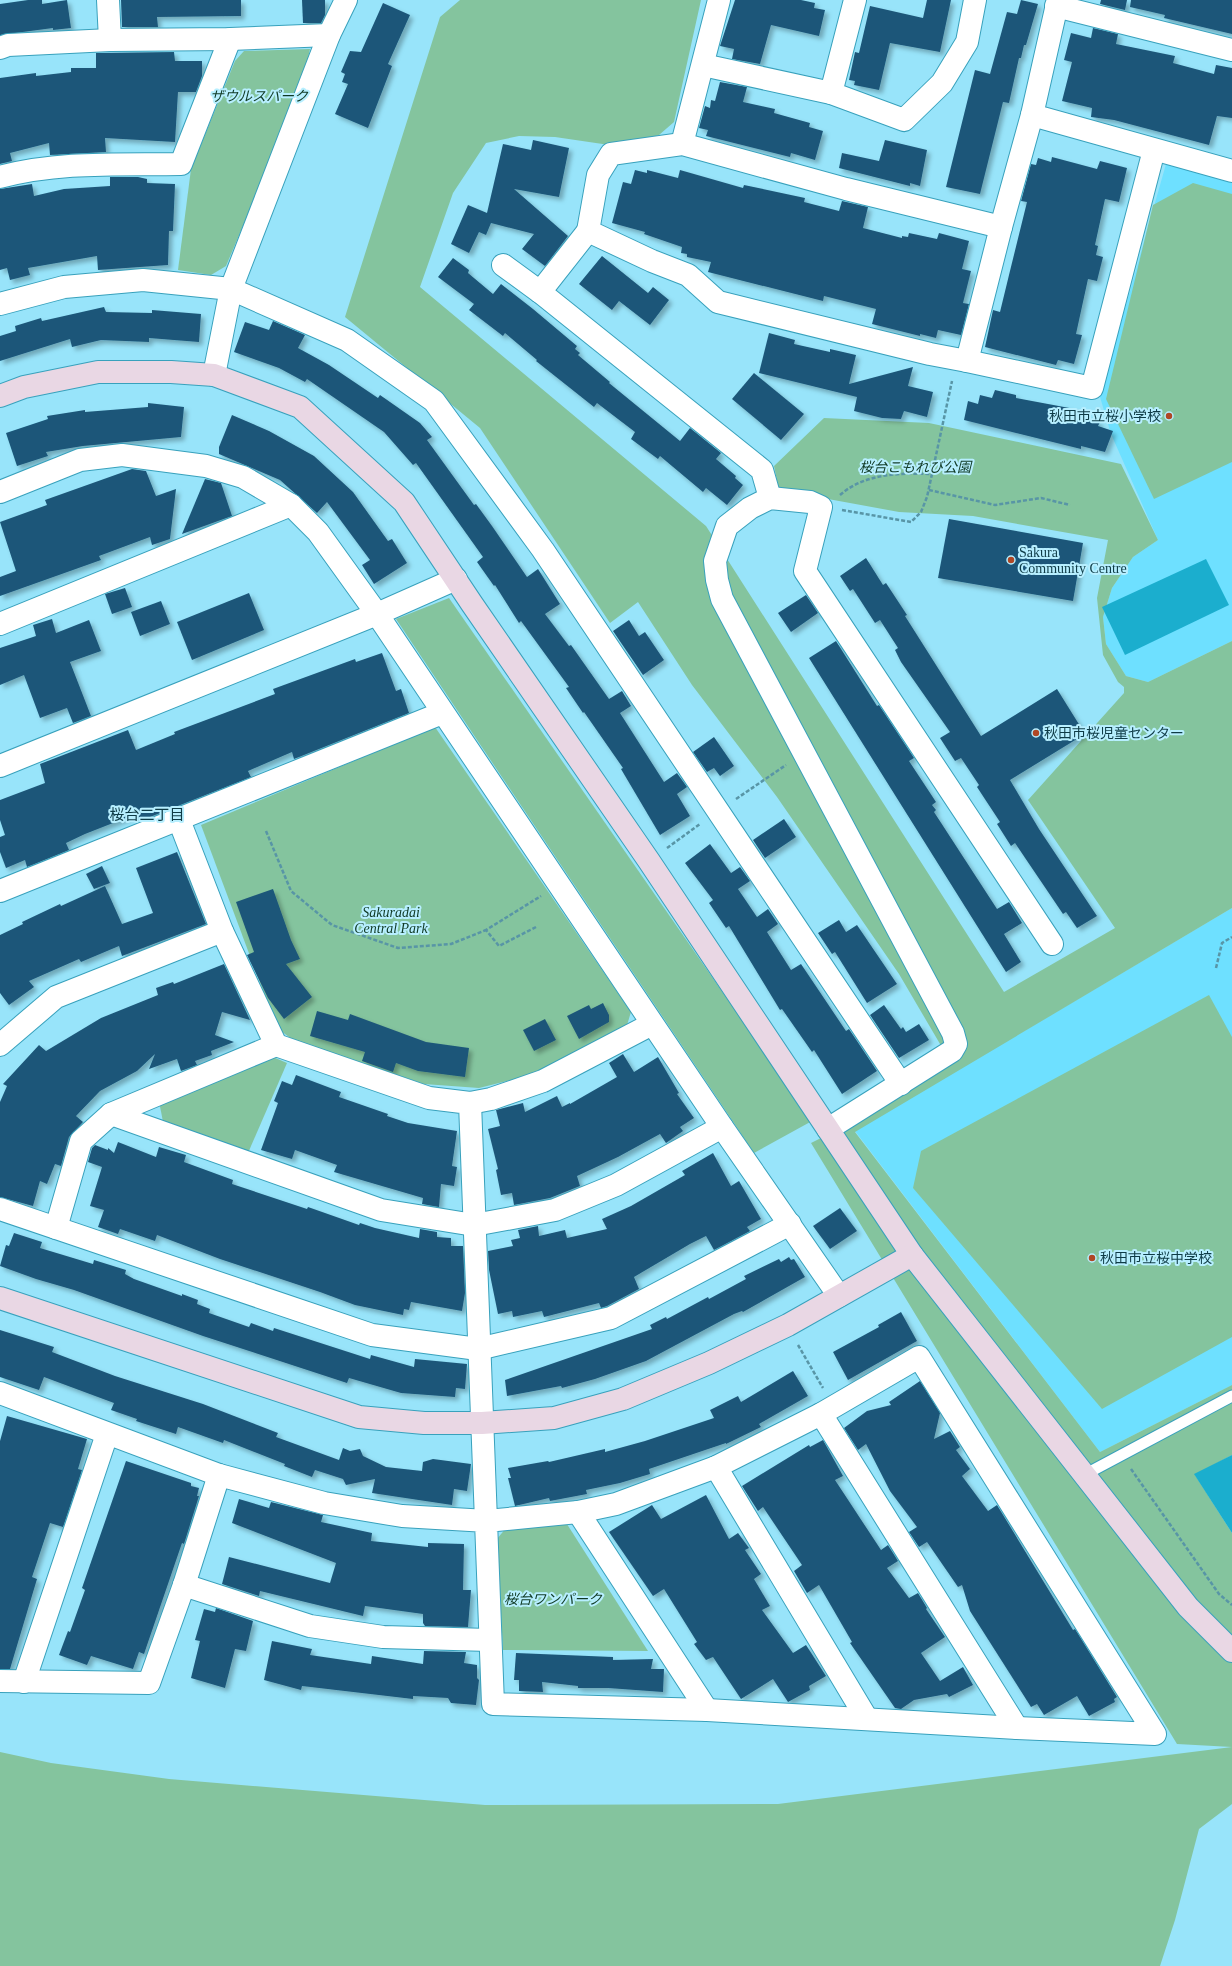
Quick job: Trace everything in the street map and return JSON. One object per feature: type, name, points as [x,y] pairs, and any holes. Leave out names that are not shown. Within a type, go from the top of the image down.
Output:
[{"type":"street","points":[[108,0],[110,40]]},
{"type":"street","points":[[214,375],[231,289],[329,35],[346,0]]},
{"type":"street","points":[[682,144],[719,0]]},
{"type":"street","points":[[831,93],[854,0]]},
{"type":"street","points":[[702,65],[831,93],[904,120],[942,83],[967,42],[975,0]]},
{"type":"street","points":[[962,360],[1032,115],[1057,3],[1232,50]]},
{"type":"street","points":[[0,48],[8,46],[110,40],[230,39],[329,35]]},
{"type":"street","points":[[0,177],[23,171],[72,165],[181,164],[230,39]]},
{"type":"street","points":[[1032,115],[1232,172]]},
{"type":"street","points":[[540,292],[588,231],[598,175],[611,154],[682,144],[846,189],[1001,227]]},
{"type":"street","points":[[588,231],[652,261],[688,275],[718,302],[962,360],[1092,388],[1154,150]]},
{"type":"street","points":[[503,265],[540,292],[762,470],[770,498]]},
{"type":"street","points":[[0,304],[64,287],[143,280],[231,289],[347,340],[434,401],[542,550],[717,812],[902,1084]]},
{"type":"street","points":[[0,396],[24,387],[98,372],[171,372],[214,375],[300,407],[404,502],[649,861],[912,1255],[1188,1607],[1232,1650]]},
{"type":"street","points":[[0,492],[80,460],[122,455],[206,466],[243,477],[291,505],[318,532],[377,614],[652,1024],[839,1296]]},
{"type":"street","points":[[828,1128],[902,1084],[952,1051],[956,1044],[953,1033],[722,599],[717,580],[715,561],[727,526],[750,508],[770,498],[810,502],[830,501],[805,571],[1052,944]]},
{"type":"street","points":[[0,624],[291,505]]},
{"type":"street","points":[[0,766],[377,614],[456,579]]},
{"type":"street","points":[[0,891],[442,713]]},
{"type":"street","points":[[178,820],[222,931],[276,1045]]},
{"type":"street","points":[[0,1045],[56,997],[222,931]]},
{"type":"street","points":[[56,1228],[81,1142],[111,1114],[276,1045],[429,1098],[470,1103],[491,1099],[543,1081],[652,1024]]},
{"type":"street","points":[[0,1392],[107,1434],[219,1475],[324,1503],[402,1516],[487,1521],[578,1512],[616,1504],[716,1467],[827,1410],[919,1357],[1155,1734],[1017,1728],[707,1710],[493,1704],[487,1521],[478,1349],[470,1103]]},
{"type":"street","points":[[111,1114],[381,1210],[474,1225],[555,1210],[616,1185],[722,1127]]},
{"type":"street","points":[[0,1209],[372,1335],[478,1349],[611,1318],[790,1224]]},
{"type":"street","points":[[0,1298],[359,1417],[424,1423],[482,1423],[554,1418],[623,1399],[709,1364],[788,1326],[912,1255]]},
{"type":"street","points":[[827,1410],[1017,1728]]},
{"type":"street","points":[[24,1682],[107,1434]]},
{"type":"street","points":[[716,1467],[867,1719]]},
{"type":"street","points":[[0,1680],[24,1682],[149,1683],[184,1585],[219,1475]]},
{"type":"street","points":[[578,1512],[707,1710]]},
{"type":"street","points":[[184,1585],[310,1626],[382,1637],[490,1640]]},
{"type":"lane","points":[[1084,1475],[1232,1396]]},
{"type":"path","points":[[830,501],[911,522],[921,512],[929,490],[962,360]]},
{"type":"path","points":[[830,501],[849,486],[883,475],[932,474]]},
{"type":"path","points":[[929,490],[994,505],[1041,498],[1070,505]]},
{"type":"path","points":[[649,861],[804,752]]},
{"type":"path","points":[[266,831],[291,891],[332,925],[398,948],[451,944],[486,930],[559,886]]},
{"type":"path","points":[[486,930],[499,946],[536,927]]},
{"type":"path","points":[[1216,968],[1222,942],[1232,937]]},
{"type":"path","points":[[788,1326],[827,1410]]},
{"type":"path","points":[[1121,1454],[1219,1594],[1232,1605]]},
{"type":"shaded area","name":"秋田市立桜小学校","points":[[1166,164],[1232,183],[1232,641],[1148,682],[1126,676],[1106,644],[1103,617],[1112,588],[1133,557],[1158,540],[1111,434],[1100,397]]},
{"type":"shaded area","points":[[1206,559],[1229,605],[1125,655],[1102,607]]},
{"type":"shaded area","name":"秋田市立桜中学校","points":[[1232,908],[1232,1385],[1100,1452],[855,1131]]},
{"type":"shaded area","points":[[1232,1455],[1232,1533],[1194,1474]]},
{"type":"green space","name":"桜台こもれび公園","points":[[460,0],[701,0],[674,122],[659,135],[623,147],[555,137],[519,136],[486,143],[453,193],[420,287],[706,526],[1004,992],[1115,928],[1028,800],[1124,693],[1124,687],[1118,682],[1103,655],[1097,598],[1108,540],[973,516],[899,512],[779,490],[774,466],[824,418],[929,423],[1121,464],[1158,540],[1133,557],[1112,588],[1103,617],[1106,644],[1126,676],[1148,682],[1232,641],[1232,908],[855,1132],[1100,1452],[1232,1385],[1232,1455],[1195,1475],[1232,1533],[1232,1747],[1177,1744],[811,1143],[839,1129],[950,1061],[899,974],[777,797],[692,685],[638,602],[610,623],[480,428],[345,317],[440,17]]},
{"type":"green space","name":"ザウルスパーク","points":[[310,49],[302,86],[226,266],[211,275],[178,270],[191,169],[235,61],[244,51]]},
{"type":"green space","points":[[1193,183],[1232,194],[1232,462],[1154,499],[1106,399],[1153,205]]},
{"type":"green space","points":[[449,598],[812,1121],[754,1153],[396,619]]},
{"type":"green space","name":"Sakuradai Central Park","points":[[435,727],[631,1012],[627,1025],[542,1072],[479,1088],[424,1084],[293,1040],[277,1028],[201,825]]},
{"type":"green space","name":"秋田市立桜中学校","points":[[1209,995],[1232,1037],[1232,1337],[1102,1409],[913,1188],[921,1151]]},
{"type":"green space","points":[[273,1057],[287,1063],[248,1153],[163,1122],[159,1101]]},
{"type":"green space","name":"桜台ワンパーク","points":[[565,1521],[648,1651],[503,1650],[497,1539],[506,1528]]},
{"type":"green space","points":[[1232,1747],[1232,1804],[1199,1829],[1175,1920],[1160,1966],[0,1966],[0,1752],[51,1763],[169,1779],[485,1805],[778,1804]]},
{"type":"building","points":[[28,0],[42,0],[42,4],[67,0],[71,28],[53,30],[53,28],[0,35],[0,4]]},
{"type":"building","points":[[121,0],[241,0],[241,16],[157,17],[158,27],[122,27]]},
{"type":"building","points":[[302,0],[325,0],[325,15],[321,23],[303,23]]},
{"type":"building","points":[[735,0],[801,0],[815,3],[814,8],[825,10],[819,36],[771,25],[760,64],[732,59],[734,49],[720,46]]},
{"type":"building","points":[[927,0],[951,0],[940,52],[890,43],[879,90],[854,85],[855,81],[849,80],[855,52],[859,53],[870,6],[923,18]]},
{"type":"building","points":[[1021,0],[1038,4],[1026,45],[1024,45],[1021,58],[1019,58],[1009,103],[1003,102],[980,194],[946,187],[975,70],[990,74],[1007,12],[1017,14]]},
{"type":"building","points":[[1101,0],[1127,0],[1125,10],[1100,4]]},
{"type":"building","points":[[1131,0],[1232,0],[1232,34],[1164,18],[1165,15],[1130,7]]},
{"type":"building","points":[[383,3],[410,15],[388,64],[392,66],[368,128],[335,114],[348,84],[342,82],[345,74],[341,72],[350,51],[361,52]]},
{"type":"building","points":[[1093,28],[1118,34],[1116,44],[1175,56],[1173,63],[1214,74],[1216,65],[1232,68],[1232,118],[1217,116],[1209,145],[1114,120],[1091,117],[1092,108],[1062,101],[1072,62],[1064,60],[1071,33],[1091,38]]},
{"type":"building","points":[[174,52],[175,61],[202,61],[202,76],[196,92],[178,92],[175,142],[105,138],[106,152],[50,155],[49,143],[10,153],[12,161],[0,164],[0,78],[36,73],[36,76],[71,72],[71,68],[96,68],[96,53]]},
{"type":"building","points":[[720,82],[747,87],[743,102],[775,109],[774,113],[810,123],[809,127],[823,131],[815,160],[791,153],[790,157],[706,136],[708,130],[699,128],[705,106],[710,108],[711,100],[715,101]]},
{"type":"building","points":[[533,140],[569,148],[559,197],[514,189],[568,236],[545,266],[522,249],[534,234],[491,223],[486,235],[479,232],[469,253],[451,244],[468,205],[487,213],[503,144],[531,150]]},
{"type":"building","points":[[885,140],[927,150],[920,186],[910,183],[910,186],[839,168],[842,153],[879,161]]},
{"type":"building","points":[[1052,157],[1097,169],[1100,161],[1127,168],[1119,202],[1105,199],[1095,245],[1098,246],[1096,255],[1103,257],[1097,281],[1088,279],[1076,334],[1082,335],[1074,364],[1058,360],[1056,365],[985,347],[993,310],[1000,312],[1027,202],[1021,201],[1031,164],[1036,165],[1038,158],[1051,162]]},
{"type":"building","points":[[635,170],[647,173],[647,170],[678,178],[680,170],[743,188],[744,185],[805,198],[804,202],[839,211],[842,201],[868,207],[863,228],[902,238],[902,236],[908,237],[909,233],[937,239],[939,233],[969,241],[962,269],[971,271],[963,303],[969,304],[961,335],[938,330],[936,338],[920,334],[920,336],[872,324],[876,309],[824,296],[823,301],[708,272],[711,262],[687,257],[687,254],[681,253],[682,247],[644,234],[645,232],[612,223],[623,182],[631,184]]},
{"type":"building","points":[[110,177],[138,177],[147,179],[147,183],[175,184],[173,231],[169,231],[168,265],[98,270],[97,256],[28,268],[30,275],[10,280],[7,268],[0,270],[0,189],[32,184],[34,196],[64,189],[110,186]]},
{"type":"building","points":[[602,256],[648,293],[653,287],[669,300],[650,325],[619,301],[612,310],[579,284]]},
{"type":"building","points":[[453,258],[469,270],[468,273],[493,294],[501,284],[533,309],[577,346],[575,349],[580,353],[578,355],[610,382],[609,383],[680,441],[690,428],[721,453],[716,459],[736,476],[735,478],[743,485],[727,505],[706,488],[703,492],[660,456],[658,459],[631,439],[635,432],[597,403],[594,407],[536,361],[537,360],[505,333],[503,336],[469,310],[474,304],[438,277]]},
{"type":"building","points":[[104,307],[106,312],[152,313],[152,310],[201,314],[199,342],[149,338],[149,342],[101,340],[72,347],[70,339],[0,361],[0,336],[16,331],[15,326],[41,318],[42,321]]},
{"type":"building","points":[[273,321],[305,335],[298,348],[329,365],[378,398],[380,395],[420,423],[432,437],[427,440],[474,505],[476,504],[527,577],[538,569],[560,604],[545,614],[569,646],[571,645],[609,699],[622,691],[631,706],[620,713],[664,782],[677,773],[687,787],[677,794],[690,816],[660,835],[621,769],[623,768],[566,688],[569,687],[521,621],[519,623],[495,585],[494,586],[477,562],[483,557],[416,463],[413,465],[384,432],[307,379],[305,382],[279,368],[234,352],[245,322],[269,330]]},
{"type":"building","points":[[769,333],[795,340],[794,344],[830,352],[830,349],[856,355],[849,384],[913,367],[908,386],[933,392],[927,417],[904,411],[901,419],[882,418],[854,411],[857,397],[759,373]]},
{"type":"building","points":[[754,373],[804,414],[781,440],[732,399]]},
{"type":"building","points":[[995,390],[1016,395],[1016,398],[1080,410],[1079,416],[1100,422],[1098,426],[1113,431],[1105,452],[1081,446],[1081,449],[964,420],[968,401],[978,404],[980,395],[992,398]]},
{"type":"building","points":[[148,403],[184,407],[181,437],[83,446],[46,452],[48,456],[17,466],[6,433],[48,419],[47,416],[85,410],[85,412],[148,407]]},
{"type":"building","points":[[232,415],[269,431],[314,456],[353,492],[388,541],[392,539],[407,563],[374,584],[362,565],[370,560],[327,502],[317,513],[280,480],[219,454],[219,447]]},
{"type":"building","points":[[132,469],[146,471],[156,496],[176,489],[170,539],[152,545],[150,537],[99,556],[101,560],[0,596],[0,577],[16,571],[0,522],[47,505],[45,500]]},
{"type":"building","points":[[205,479],[221,483],[232,516],[182,534]]},
{"type":"building","name":"Sakura Community Centre","points":[[949,519],[1083,543],[1073,601],[938,578]]},
{"type":"building","points":[[866,558],[883,585],[886,583],[907,615],[905,616],[981,736],[1057,689],[1085,734],[1010,780],[1039,829],[1097,916],[1077,928],[1066,912],[1063,914],[1015,843],[1011,846],[997,824],[1000,822],[977,787],[979,785],[961,758],[955,761],[940,738],[950,732],[901,662],[895,650],[898,648],[880,620],[875,623],[853,589],[850,591],[840,576]]},
{"type":"building","points":[[125,588],[132,607],[112,614],[105,594]]},
{"type":"building","points":[[249,593],[264,630],[192,660],[177,622]]},
{"type":"building","points":[[806,595],[818,613],[791,632],[778,613]]},
{"type":"building","points":[[161,601],[170,624],[140,636],[131,612]]},
{"type":"building","points":[[52,619],[56,633],[89,620],[101,651],[70,662],[91,716],[73,723],[67,708],[40,718],[24,675],[0,685],[0,648],[36,636],[33,625]]},
{"type":"building","points":[[629,620],[639,636],[645,632],[664,660],[643,675],[613,631]]},
{"type":"building","points":[[836,641],[877,706],[879,705],[914,758],[909,761],[936,802],[932,805],[936,810],[934,812],[997,909],[1009,902],[1022,923],[1004,934],[1021,962],[1006,972],[809,658]]},
{"type":"building","points":[[382,653],[396,691],[401,689],[409,713],[294,759],[292,752],[248,771],[251,777],[150,817],[138,821],[136,814],[85,834],[66,843],[69,850],[27,867],[25,860],[6,868],[0,852],[0,837],[5,835],[0,820],[0,800],[45,783],[40,764],[128,730],[136,750],[175,734],[174,732],[275,694],[273,689],[355,659],[356,662]]},
{"type":"building","points":[[714,737],[734,766],[720,776],[714,768],[707,772],[693,752]]},
{"type":"building","points":[[784,819],[796,837],[765,858],[753,840]]},
{"type":"building","points":[[710,844],[731,873],[740,867],[750,881],[738,889],[757,917],[768,909],[778,924],[767,932],[791,970],[801,964],[846,1031],[849,1029],[877,1071],[842,1094],[814,1050],[812,1052],[782,1009],[780,1010],[729,926],[726,928],[709,903],[713,900],[685,863]]},
{"type":"building","points":[[177,852],[206,924],[122,956],[119,946],[81,962],[79,959],[29,981],[34,987],[9,1005],[0,993],[0,935],[23,924],[22,922],[60,904],[61,906],[105,886],[122,924],[153,913],[136,868]]},
{"type":"building","points":[[102,866],[110,883],[94,889],[86,874]]},
{"type":"building","points":[[273,889],[291,940],[300,959],[286,964],[312,997],[284,1019],[268,998],[247,955],[254,952],[236,902]]},
{"type":"building","points":[[839,920],[846,932],[857,925],[897,984],[867,1003],[835,952],[832,954],[818,933]]},
{"type":"building","points":[[224,964],[250,1020],[222,1012],[215,1035],[234,1042],[211,1051],[212,1055],[195,1061],[197,1065],[181,1071],[177,1059],[149,1069],[155,1054],[137,1071],[100,1091],[76,1116],[83,1122],[69,1137],[61,1166],[55,1164],[47,1184],[40,1181],[33,1206],[0,1197],[0,1102],[7,1086],[3,1084],[39,1045],[46,1051],[101,1018],[158,995],[156,988],[173,982],[174,984]]},
{"type":"building","points":[[603,1003],[609,1015],[609,1022],[579,1039],[567,1016],[589,1005],[591,1009]]},
{"type":"building","points":[[884,1005],[901,1029],[903,1027],[906,1032],[919,1024],[929,1040],[899,1058],[870,1015]]},
{"type":"building","points":[[317,1011],[348,1020],[350,1014],[426,1042],[469,1048],[465,1077],[418,1071],[396,1063],[393,1072],[362,1061],[365,1052],[310,1036]]},
{"type":"building","points":[[545,1019],[556,1040],[534,1051],[523,1030]]},
{"type":"building","points":[[623,1054],[634,1072],[658,1057],[679,1093],[677,1094],[694,1118],[680,1127],[683,1131],[666,1143],[660,1134],[618,1157],[577,1176],[580,1186],[550,1198],[514,1205],[512,1193],[501,1195],[496,1170],[498,1169],[488,1129],[500,1126],[496,1110],[523,1103],[525,1112],[557,1096],[562,1107],[570,1104],[617,1077],[609,1063]]},
{"type":"building","points":[[296,1075],[341,1092],[339,1097],[388,1114],[387,1116],[408,1123],[457,1131],[452,1166],[457,1167],[454,1186],[441,1184],[439,1207],[422,1204],[423,1198],[334,1172],[337,1165],[295,1150],[292,1159],[261,1150],[278,1103],[274,1101],[282,1081],[292,1085]]},
{"type":"building","points":[[118,1142],[156,1157],[159,1147],[186,1155],[184,1162],[233,1180],[232,1184],[307,1209],[308,1207],[359,1225],[360,1223],[419,1238],[420,1229],[437,1232],[437,1237],[451,1238],[451,1246],[463,1246],[465,1293],[462,1311],[411,1302],[409,1310],[404,1309],[403,1315],[355,1305],[220,1259],[157,1235],[155,1241],[120,1229],[118,1234],[98,1227],[104,1210],[90,1206],[102,1167],[88,1162],[92,1148],[95,1145],[108,1150],[108,1148],[114,1153]]},
{"type":"building","points":[[713,1153],[731,1186],[739,1181],[761,1219],[747,1227],[750,1231],[714,1250],[706,1236],[690,1244],[634,1277],[639,1289],[601,1308],[599,1303],[544,1317],[542,1311],[513,1317],[512,1311],[498,1314],[489,1270],[488,1251],[513,1246],[511,1240],[520,1238],[518,1230],[538,1226],[539,1236],[565,1230],[567,1238],[607,1229],[602,1219],[631,1206],[685,1175],[682,1171]]},
{"type":"building","points":[[840,1208],[857,1231],[830,1249],[813,1226]]},
{"type":"building","points":[[14,1233],[42,1242],[40,1248],[93,1264],[94,1260],[126,1270],[125,1274],[134,1279],[198,1300],[197,1304],[210,1309],[209,1313],[249,1327],[251,1323],[273,1331],[274,1328],[370,1359],[371,1355],[414,1367],[415,1359],[467,1364],[465,1389],[456,1388],[455,1397],[401,1393],[349,1378],[347,1383],[203,1336],[74,1290],[36,1279],[0,1266],[6,1245],[9,1246]]},
{"type":"building","points":[[789,1257],[791,1260],[794,1259],[805,1277],[743,1312],[734,1314],[646,1361],[595,1379],[562,1388],[561,1386],[507,1396],[505,1380],[652,1329],[650,1325],[666,1317],[667,1319],[708,1297],[709,1299],[746,1279],[744,1276],[779,1259],[781,1262]]},
{"type":"building","points":[[901,1312],[917,1341],[848,1380],[833,1352],[879,1327],[878,1325]]},
{"type":"building","points":[[0,1330],[54,1347],[52,1352],[115,1376],[203,1404],[278,1433],[276,1437],[339,1460],[343,1448],[350,1451],[360,1449],[363,1456],[386,1467],[422,1471],[423,1462],[433,1459],[471,1464],[467,1491],[454,1489],[452,1505],[372,1493],[375,1479],[346,1485],[343,1479],[315,1470],[312,1477],[284,1466],[285,1464],[224,1440],[223,1443],[178,1427],[176,1434],[136,1421],[137,1419],[111,1410],[114,1403],[44,1377],[39,1390],[0,1377]]},
{"type":"building","points":[[793,1371],[808,1396],[759,1424],[761,1427],[726,1444],[649,1469],[650,1474],[620,1483],[586,1490],[587,1494],[550,1501],[549,1498],[515,1506],[508,1478],[511,1478],[508,1468],[549,1462],[605,1449],[605,1452],[645,1441],[714,1418],[710,1410],[738,1396],[741,1402]]},
{"type":"building","points":[[920,1381],[940,1413],[934,1439],[950,1431],[960,1447],[956,1450],[970,1469],[962,1476],[988,1511],[997,1505],[1073,1630],[1075,1629],[1117,1697],[1114,1699],[1115,1702],[1089,1716],[1077,1696],[1044,1715],[1037,1704],[1031,1707],[970,1611],[962,1585],[958,1587],[927,1542],[919,1547],[909,1532],[917,1527],[890,1491],[866,1444],[858,1450],[844,1428],[867,1411],[891,1405],[889,1402]]},
{"type":"building","points":[[7,1416],[87,1439],[78,1469],[82,1470],[63,1527],[50,1523],[32,1577],[37,1579],[10,1669],[0,1669],[0,1441]]},
{"type":"building","points":[[823,1440],[843,1476],[835,1480],[881,1550],[888,1545],[898,1561],[887,1568],[909,1598],[918,1593],[927,1608],[926,1609],[945,1637],[921,1653],[940,1681],[963,1667],[973,1685],[949,1697],[947,1694],[914,1700],[901,1709],[895,1708],[850,1643],[852,1642],[819,1585],[807,1593],[794,1571],[802,1565],[763,1507],[758,1511],[742,1486],[809,1445],[810,1447]]},
{"type":"building","points":[[126,1461],[191,1483],[191,1486],[199,1488],[197,1496],[199,1496],[184,1544],[182,1543],[144,1654],[139,1652],[133,1669],[91,1656],[87,1665],[59,1655],[68,1631],[70,1632],[85,1590],[82,1588]]},
{"type":"building","points":[[706,1495],[729,1539],[738,1533],[749,1548],[745,1550],[761,1574],[754,1579],[770,1606],[762,1610],[793,1653],[806,1645],[826,1676],[809,1686],[810,1690],[788,1702],[773,1679],[741,1699],[713,1657],[706,1660],[694,1644],[697,1642],[664,1589],[653,1596],[609,1532],[652,1505],[661,1519]]},
{"type":"building","points":[[239,1499],[269,1508],[271,1502],[323,1515],[321,1522],[372,1533],[371,1541],[428,1547],[428,1543],[464,1544],[463,1590],[471,1590],[468,1627],[425,1626],[423,1623],[423,1614],[365,1606],[363,1616],[260,1591],[259,1596],[222,1584],[229,1557],[330,1583],[336,1563],[232,1523]]},
{"type":"building","points":[[216,1608],[253,1621],[246,1651],[235,1649],[225,1688],[191,1678],[200,1641],[195,1640],[204,1609],[215,1612]]},
{"type":"building","points":[[272,1641],[312,1649],[310,1655],[371,1664],[372,1656],[423,1664],[424,1651],[466,1652],[464,1663],[477,1665],[477,1678],[479,1680],[476,1705],[451,1703],[448,1698],[413,1696],[413,1699],[302,1686],[301,1690],[264,1680]]},
{"type":"building","points":[[516,1653],[613,1657],[613,1660],[653,1659],[651,1669],[664,1669],[663,1692],[608,1688],[578,1688],[578,1686],[542,1682],[543,1692],[519,1691],[519,1680],[514,1680]]},
{"type":"place","name":"秋田市立桜小学校","points":[[1169,416]]},
{"type":"place","name":"Sakura Community Centre","points":[[1011,560]]},
{"type":"place","name":"秋田市桜児童センター","points":[[1036,733]]},
{"type":"place","name":"秋田市立桜中学校","points":[[1092,1258]]},
{"type":"district","name":"桜台二丁目","points":[[147,815]]}]
